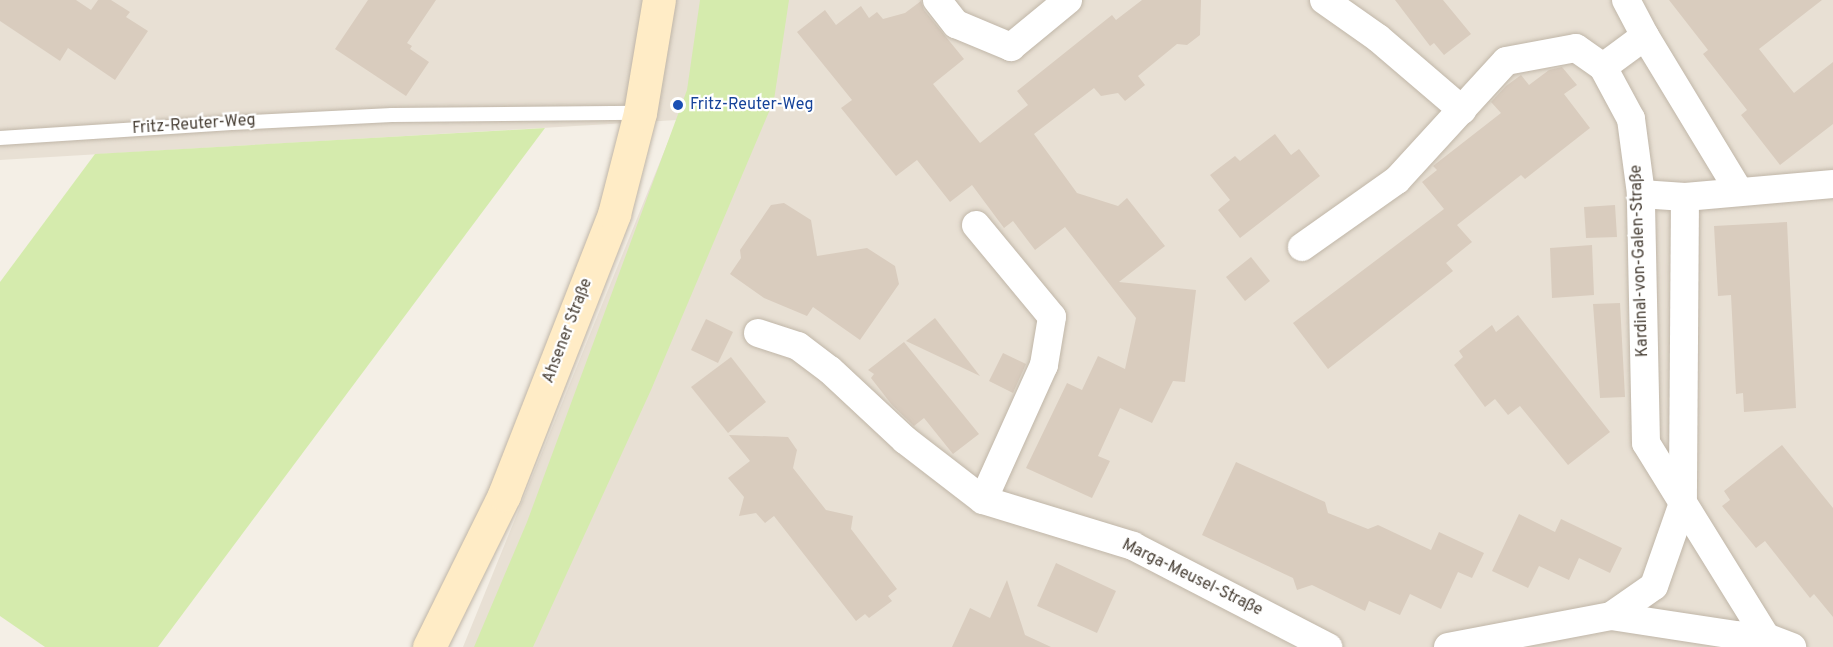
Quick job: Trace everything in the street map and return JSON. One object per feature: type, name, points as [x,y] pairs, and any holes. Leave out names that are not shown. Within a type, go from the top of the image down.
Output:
[{"type":"main road","name":"Ahsener Straße","points":[[429,647],[504,495],[614,214],[640,113],[659,0]]},
{"type":"street","points":[[938,0],[956,24],[1011,47],[1068,0]]},
{"type":"street","points":[[1324,0],[1378,38],[1462,110]]},
{"type":"street","points":[[1626,0],[1644,36],[1739,191]]},
{"type":"street","points":[[1302,247],[1397,180],[1506,61],[1575,48],[1603,67],[1644,36]]},
{"type":"street","name":"Kardinal-von-Galen-Straße","points":[[1603,67],[1631,119],[1641,194],[1646,443],[1766,637]]},
{"type":"street","points":[[1641,194],[1684,197],[1833,184]]},
{"type":"street","points":[[1611,616],[1654,586],[1683,503],[1684,197]]},
{"type":"street","points":[[976,225],[1052,317],[1044,365],[983,500]]},
{"type":"street","name":"Marga-Meusel-Straße","points":[[758,333],[798,345],[830,370],[905,440],[983,500],[1133,546],[1328,647]]},
{"type":"street","points":[[1448,647],[1611,616],[1735,635],[1766,637],[1792,647]]},
{"type":"lane","name":"Fritz-Reuter-Weg","points":[[0,138],[369,116],[640,113]]},
{"type":"shaded area","points":[[0,0],[1833,0],[1833,647],[463,647],[677,120],[0,160]]},
{"type":"green space","points":[[700,0],[789,0],[774,100],[651,390],[533,647],[474,647],[527,522],[687,90]]},
{"type":"green space","points":[[545,128],[158,647],[45,647],[0,616],[0,282],[95,154]]},
{"type":"building","points":[[0,0],[76,0],[91,10],[98,0],[111,0],[130,12],[126,17],[148,31],[115,80],[68,48],[60,61],[0,21]]},
{"type":"building","points":[[368,0],[436,0],[407,43],[412,46],[410,49],[429,62],[406,96],[335,49]]},
{"type":"building","points":[[1142,0],[1201,0],[1200,35],[1187,45],[1177,44],[1138,76],[1145,85],[1125,101],[1118,93],[1101,96],[1094,88],[1034,134],[1077,193],[1118,206],[1127,198],[1165,246],[1119,282],[1196,290],[1185,382],[1173,381],[1152,423],[1120,408],[1098,456],[1110,461],[1092,498],[1026,468],[1067,383],[1082,390],[1098,356],[1125,369],[1136,318],[1065,227],[1035,250],[1013,221],[1004,228],[972,185],[950,202],[917,160],[896,176],[841,108],[852,100],[797,32],[825,10],[836,25],[861,6],[869,18],[877,12],[883,19],[905,13],[921,1],[924,10],[964,59],[933,84],[980,143],[1028,105],[1017,91],[1112,15],[1116,20]]},
{"type":"building","points":[[1395,0],[1443,0],[1471,34],[1444,55],[1434,43],[1430,46]]},
{"type":"building","points":[[1669,0],[1822,0],[1759,49],[1794,93],[1833,62],[1833,124],[1780,165],[1741,115],[1747,110],[1703,54],[1708,50]]},
{"type":"building","points":[[1562,67],[1577,85],[1564,94],[1590,128],[1525,179],[1521,175],[1457,225],[1472,242],[1446,263],[1453,271],[1328,369],[1293,323],[1444,209],[1422,182],[1437,170],[1433,166],[1501,113],[1491,102],[1506,86],[1521,75],[1529,85],[1549,70]]},
{"type":"building","points":[[1275,134],[1291,155],[1299,149],[1320,176],[1240,238],[1218,210],[1230,200],[1210,175],[1235,156],[1240,161]]},
{"type":"building","points":[[784,203],[811,220],[817,256],[867,248],[895,266],[899,284],[860,340],[813,307],[807,316],[764,298],[730,274],[741,258],[740,250],[771,205]]},
{"type":"building","points":[[1615,205],[1617,237],[1586,238],[1584,207]]},
{"type":"building","points":[[1787,222],[1796,408],[1744,412],[1743,393],[1736,394],[1731,295],[1718,296],[1714,226]]},
{"type":"building","points":[[1592,245],[1594,295],[1552,298],[1550,248]]},
{"type":"building","points":[[1251,257],[1270,281],[1245,301],[1226,277]]},
{"type":"building","points":[[1620,303],[1625,397],[1600,398],[1593,304]]},
{"type":"building","points":[[1518,315],[1610,432],[1568,465],[1520,406],[1508,415],[1495,399],[1485,407],[1454,365],[1463,357],[1459,351],[1492,325],[1496,332]]},
{"type":"building","points":[[935,318],[980,376],[906,341]]},
{"type":"building","points":[[706,319],[733,332],[718,363],[691,350]]},
{"type":"building","points":[[904,342],[979,434],[953,454],[924,418],[914,426],[892,405],[871,378],[874,374],[868,370]]},
{"type":"building","points":[[1003,353],[1026,364],[1013,393],[989,381]]},
{"type":"building","points":[[731,357],[766,402],[728,433],[691,387]]},
{"type":"building","points":[[729,435],[788,437],[797,450],[793,468],[826,510],[853,516],[851,529],[897,589],[888,596],[892,601],[869,618],[865,614],[856,621],[774,516],[765,523],[756,513],[739,516],[744,497],[728,478],[750,461]]},
{"type":"building","points":[[1782,445],[1833,508],[1833,617],[1814,594],[1810,598],[1765,541],[1756,548],[1722,506],[1730,500],[1724,491]]},
{"type":"building","points":[[1236,462],[1325,502],[1328,513],[1368,529],[1378,525],[1431,550],[1439,532],[1484,553],[1472,578],[1458,572],[1441,609],[1410,594],[1400,615],[1369,601],[1365,611],[1312,585],[1297,590],[1293,578],[1202,535]]},
{"type":"building","points":[[1519,514],[1555,532],[1561,519],[1622,548],[1610,573],[1579,558],[1569,580],[1539,566],[1528,588],[1492,571]]},
{"type":"building","points":[[1056,563],[1116,591],[1097,633],[1037,606]]},
{"type":"building","points":[[1007,580],[1025,635],[1051,647],[952,647],[970,608],[990,618]]},
{"type":"place","name":"Fritz-Reuter-Weg","points":[[678,105]]}]
